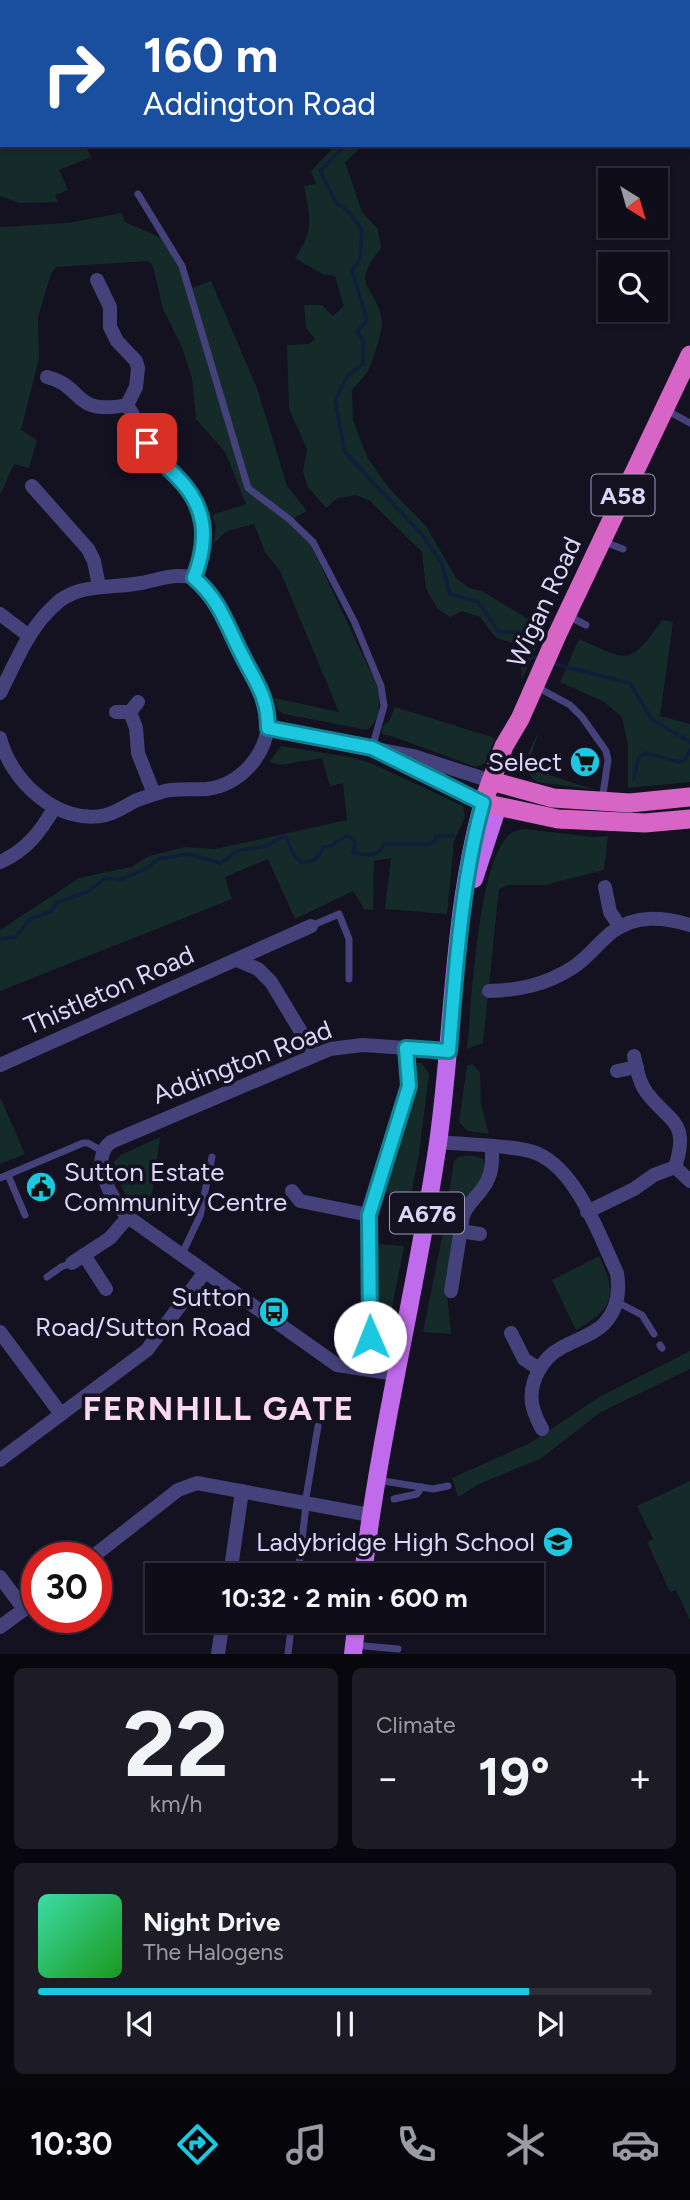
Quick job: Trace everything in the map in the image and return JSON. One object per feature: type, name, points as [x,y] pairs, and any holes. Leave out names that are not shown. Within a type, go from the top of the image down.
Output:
[{"type":"highway","name":"Wigan Road","points":[[491,804],[498,784],[504,746],[520,719],[601,540],[690,355]]},
{"type":"highway","points":[[498,784],[645,823],[690,819]]},
{"type":"highway","points":[[491,804],[558,818],[630,803],[690,797]]},
{"type":"main road","name":"Wigan Road","points":[[364,1563],[370,1515],[438,1142],[463,907],[485,849],[491,804]]},
{"type":"street","points":[[47,377],[68,381],[81,401],[94,407],[110,408],[127,404],[136,387],[136,361],[117,341],[110,327],[111,311],[96,288]]},
{"type":"street","points":[[127,404],[154,455],[184,485],[201,512],[204,524],[203,539],[194,578]]},
{"type":"street","points":[[32,486],[40,504],[88,549],[94,561],[99,586]]},
{"type":"street","points":[[0,693],[41,618],[65,597],[99,586],[140,583],[178,576],[194,578],[217,601],[243,658],[261,688],[268,709],[268,728],[252,764],[226,785],[154,794],[104,816],[67,813],[32,790],[13,767],[0,738]]},
{"type":"street","points":[[0,614],[29,636]]},
{"type":"street","points":[[128,709],[137,734],[138,753],[154,794]]},
{"type":"street","points":[[268,728],[413,756],[498,784]]},
{"type":"street","points":[[372,748],[491,804]]},
{"type":"street","points":[[0,862],[13,856],[38,835],[55,807]]},
{"type":"street","points":[[605,887],[602,905],[620,927]]},
{"type":"street","points":[[489,991],[523,989],[558,977],[575,966],[620,927],[655,918],[690,925]]},
{"type":"street","name":"Thistleton Road","points":[[0,1065],[312,926]]},
{"type":"street","name":"Thistleton Road","points":[[237,960],[258,969],[271,982],[315,1055]]},
{"type":"street","name":"Addington Road","points":[[102,1151],[111,1142],[151,1124],[187,1112],[330,1049],[353,1045],[449,1051]]},
{"type":"street","points":[[362,1369],[370,1337],[369,1215],[409,1086],[406,1048]]},
{"type":"street","points":[[617,1071],[636,1062],[640,1080],[647,1093],[679,1128],[682,1142],[675,1167]]},
{"type":"street","points":[[438,1142],[531,1152],[555,1166],[574,1186],[617,1273],[620,1288],[617,1302],[602,1326],[557,1350],[539,1369],[527,1408],[542,1429]]},
{"type":"street","points":[[451,1291],[465,1210],[488,1180],[492,1166],[492,1146]]},
{"type":"street","points":[[102,1151],[101,1165],[111,1193],[128,1217],[337,1365],[396,1374]]},
{"type":"street","points":[[675,1167],[690,1181]]},
{"type":"street","points":[[587,1212],[634,1189],[654,1175],[675,1167]]},
{"type":"street","points":[[292,1191],[300,1201],[369,1215]]},
{"type":"street","points":[[106,1289],[78,1259],[115,1233],[128,1217]]},
{"type":"street","points":[[460,1231],[480,1234]]},
{"type":"street","points":[[0,1460],[147,1350],[204,1273]]},
{"type":"street","points":[[0,1332],[61,1414]]},
{"type":"street","points":[[511,1333],[514,1353],[539,1369]]},
{"type":"street","points":[[112,1542],[187,1486],[197,1483],[370,1515]]},
{"type":"street","points":[[232,1563],[242,1492]]},
{"type":"street","points":[[0,1577],[21,1605]]},
{"type":"street","points":[[0,1627],[21,1611]]},
{"type":"street","points":[[218,1654],[221,1633]]},
{"type":"lane","points":[[138,194],[182,266],[248,488],[289,519],[313,542],[354,621],[381,686],[384,706],[372,748]]},
{"type":"lane","points":[[664,410],[690,423]]},
{"type":"lane","points":[[601,540],[623,549]]},
{"type":"lane","points":[[566,615],[586,625]]},
{"type":"lane","points":[[535,685],[570,705],[606,751],[608,760],[600,811]]},
{"type":"lane","points":[[312,926],[339,914],[349,939],[349,979]]},
{"type":"lane","points":[[0,1178],[83,1143],[102,1151]]},
{"type":"lane","points":[[181,1256],[200,1216],[212,1157]]},
{"type":"lane","points":[[8,1175],[25,1215]]},
{"type":"lane","points":[[47,1277],[78,1259]]},
{"type":"lane","points":[[617,1302],[642,1315],[654,1334]]},
{"type":"lane","points":[[299,1563],[305,1504],[318,1426]]},
{"type":"lane","points":[[377,1479],[439,1489],[448,1486]]},
{"type":"lane","points":[[394,1499],[417,1494],[422,1487]]},
{"type":"lane","points":[[288,1654],[290,1633]]},
{"type":"lane","points":[[354,1649],[398,1649]]},
{"type":"green space","points":[[0,147],[86,147],[91,157],[59,170],[68,190],[55,195],[58,202],[20,203],[0,196]]},
{"type":"green space","points":[[362,147],[345,162],[362,212],[378,229],[381,248],[371,261],[365,279],[379,310],[382,326],[369,369],[352,390],[353,420],[367,457],[388,487],[426,526],[456,578],[469,588],[482,591],[545,629],[522,679],[519,645],[496,638],[480,617],[462,611],[450,617],[437,608],[426,589],[422,552],[370,501],[356,495],[338,498],[326,508],[308,487],[303,472],[307,449],[289,409],[287,345],[309,344],[315,339],[306,328],[304,305],[322,305],[333,316],[344,306],[335,276],[322,274],[295,258],[306,239],[309,224],[304,186],[316,184],[311,171],[333,148]]},
{"type":"green space","points":[[122,213],[125,222],[166,240],[189,289],[211,281],[257,388],[287,486],[307,511],[288,521],[310,543],[378,688],[377,717],[367,730],[284,714],[278,710],[274,698],[339,712],[280,571],[265,552],[254,524],[227,531],[213,544],[216,526],[212,515],[246,504],[225,452],[196,419],[192,378],[183,350],[163,309],[153,266],[148,261],[56,267],[51,274],[38,317],[39,359],[21,430],[37,440],[29,468],[14,464],[0,495],[0,227],[68,223]]},
{"type":"green space","points":[[662,620],[673,622],[660,716],[690,724],[690,782],[628,788],[628,745],[622,717],[604,702],[560,682],[579,639],[608,652],[627,655],[642,646]]},
{"type":"green space","points":[[395,707],[495,738],[485,763],[476,767],[382,734],[382,727],[389,721]]},
{"type":"green space","points":[[539,731],[530,759],[538,768],[542,766],[549,775],[596,790],[537,782],[531,776],[527,770],[527,758]]},
{"type":"green space","points":[[281,746],[350,757],[373,764],[463,806],[465,817],[454,841],[447,914],[385,909],[391,858],[374,861],[373,910],[364,909],[353,891],[295,919],[268,859],[225,877],[232,899],[0,991],[0,930],[79,878],[131,867],[149,856],[185,847],[215,849],[347,820],[343,783],[330,786],[322,758],[281,765],[269,762]]},
{"type":"green space","points":[[526,829],[593,837],[608,836],[604,870],[545,885],[509,885],[499,889],[483,1043],[467,1049],[478,938],[489,878],[497,854],[507,837],[515,831]]},
{"type":"green space","points":[[413,1063],[422,1063],[429,1074],[410,1200],[383,1192]]},
{"type":"green space","points":[[472,1064],[480,1072],[481,1105],[489,1134],[468,1131],[459,1122],[467,1066]]},
{"type":"green space","points":[[0,1097],[25,1154],[0,1164]]},
{"type":"green space","points":[[160,1137],[149,1217],[125,1194],[114,1162],[121,1155]]},
{"type":"green space","points":[[472,1155],[483,1159],[486,1176],[462,1207],[447,1294],[451,1334],[423,1332],[454,1161],[458,1157]]},
{"type":"green space","points":[[375,1244],[404,1246],[384,1349],[375,1359],[372,1353],[378,1313]]},
{"type":"green space","points":[[599,1256],[609,1281],[609,1299],[598,1315],[576,1330],[552,1280]]},
{"type":"green space","points":[[690,1351],[690,1369],[601,1412],[540,1459],[479,1484],[458,1497],[452,1478],[530,1443],[599,1397]]},
{"type":"green space","points":[[690,1481],[690,1620],[676,1590],[670,1592],[647,1542],[653,1539],[637,1506]]},
{"type":"waterway","points":[[343,147],[320,171],[336,203],[348,211],[362,230],[360,259],[352,270],[367,320],[357,332],[363,340],[363,364],[348,375],[335,400],[345,452],[423,536],[442,564],[450,594],[478,602],[499,632],[526,632],[532,657],[540,660]]},
{"type":"waterway","points":[[551,663],[630,683],[652,720],[690,742]]},
{"type":"waterway","points":[[634,779],[638,758],[646,753],[679,762],[685,760],[690,750]]},
{"type":"waterway","points":[[0,939],[15,937],[30,919],[52,911],[56,903],[89,891],[105,878],[120,880],[148,868],[158,859],[188,854],[220,863],[240,850],[263,847],[285,836],[294,855],[301,862],[309,862],[315,859],[323,847],[331,846],[346,836],[353,838],[353,853],[367,855],[379,852],[384,844],[430,844],[435,841],[436,836],[453,836]]},
{"type":"place","name":"Select","points":[[585,762]]},
{"type":"place","name":"Sutton Estate Community Centre","points":[[41,1187]]},
{"type":"place","name":"Sutton Road/Sutton Road","points":[[274,1312]]},
{"type":"place","name":"Ladybridge High School","points":[[558,1542]]},
{"type":"district","name":"FERNHILL GATE","points":[[219,1408]]},
{"type":"route","points":[[147,443],[154,455],[193,496],[201,512],[204,524],[203,539],[194,578],[217,601],[243,658],[261,688],[268,709],[268,728],[372,748],[483,803],[472,844],[460,922],[449,1051],[406,1048],[409,1086],[369,1215],[370,1337]]}]
